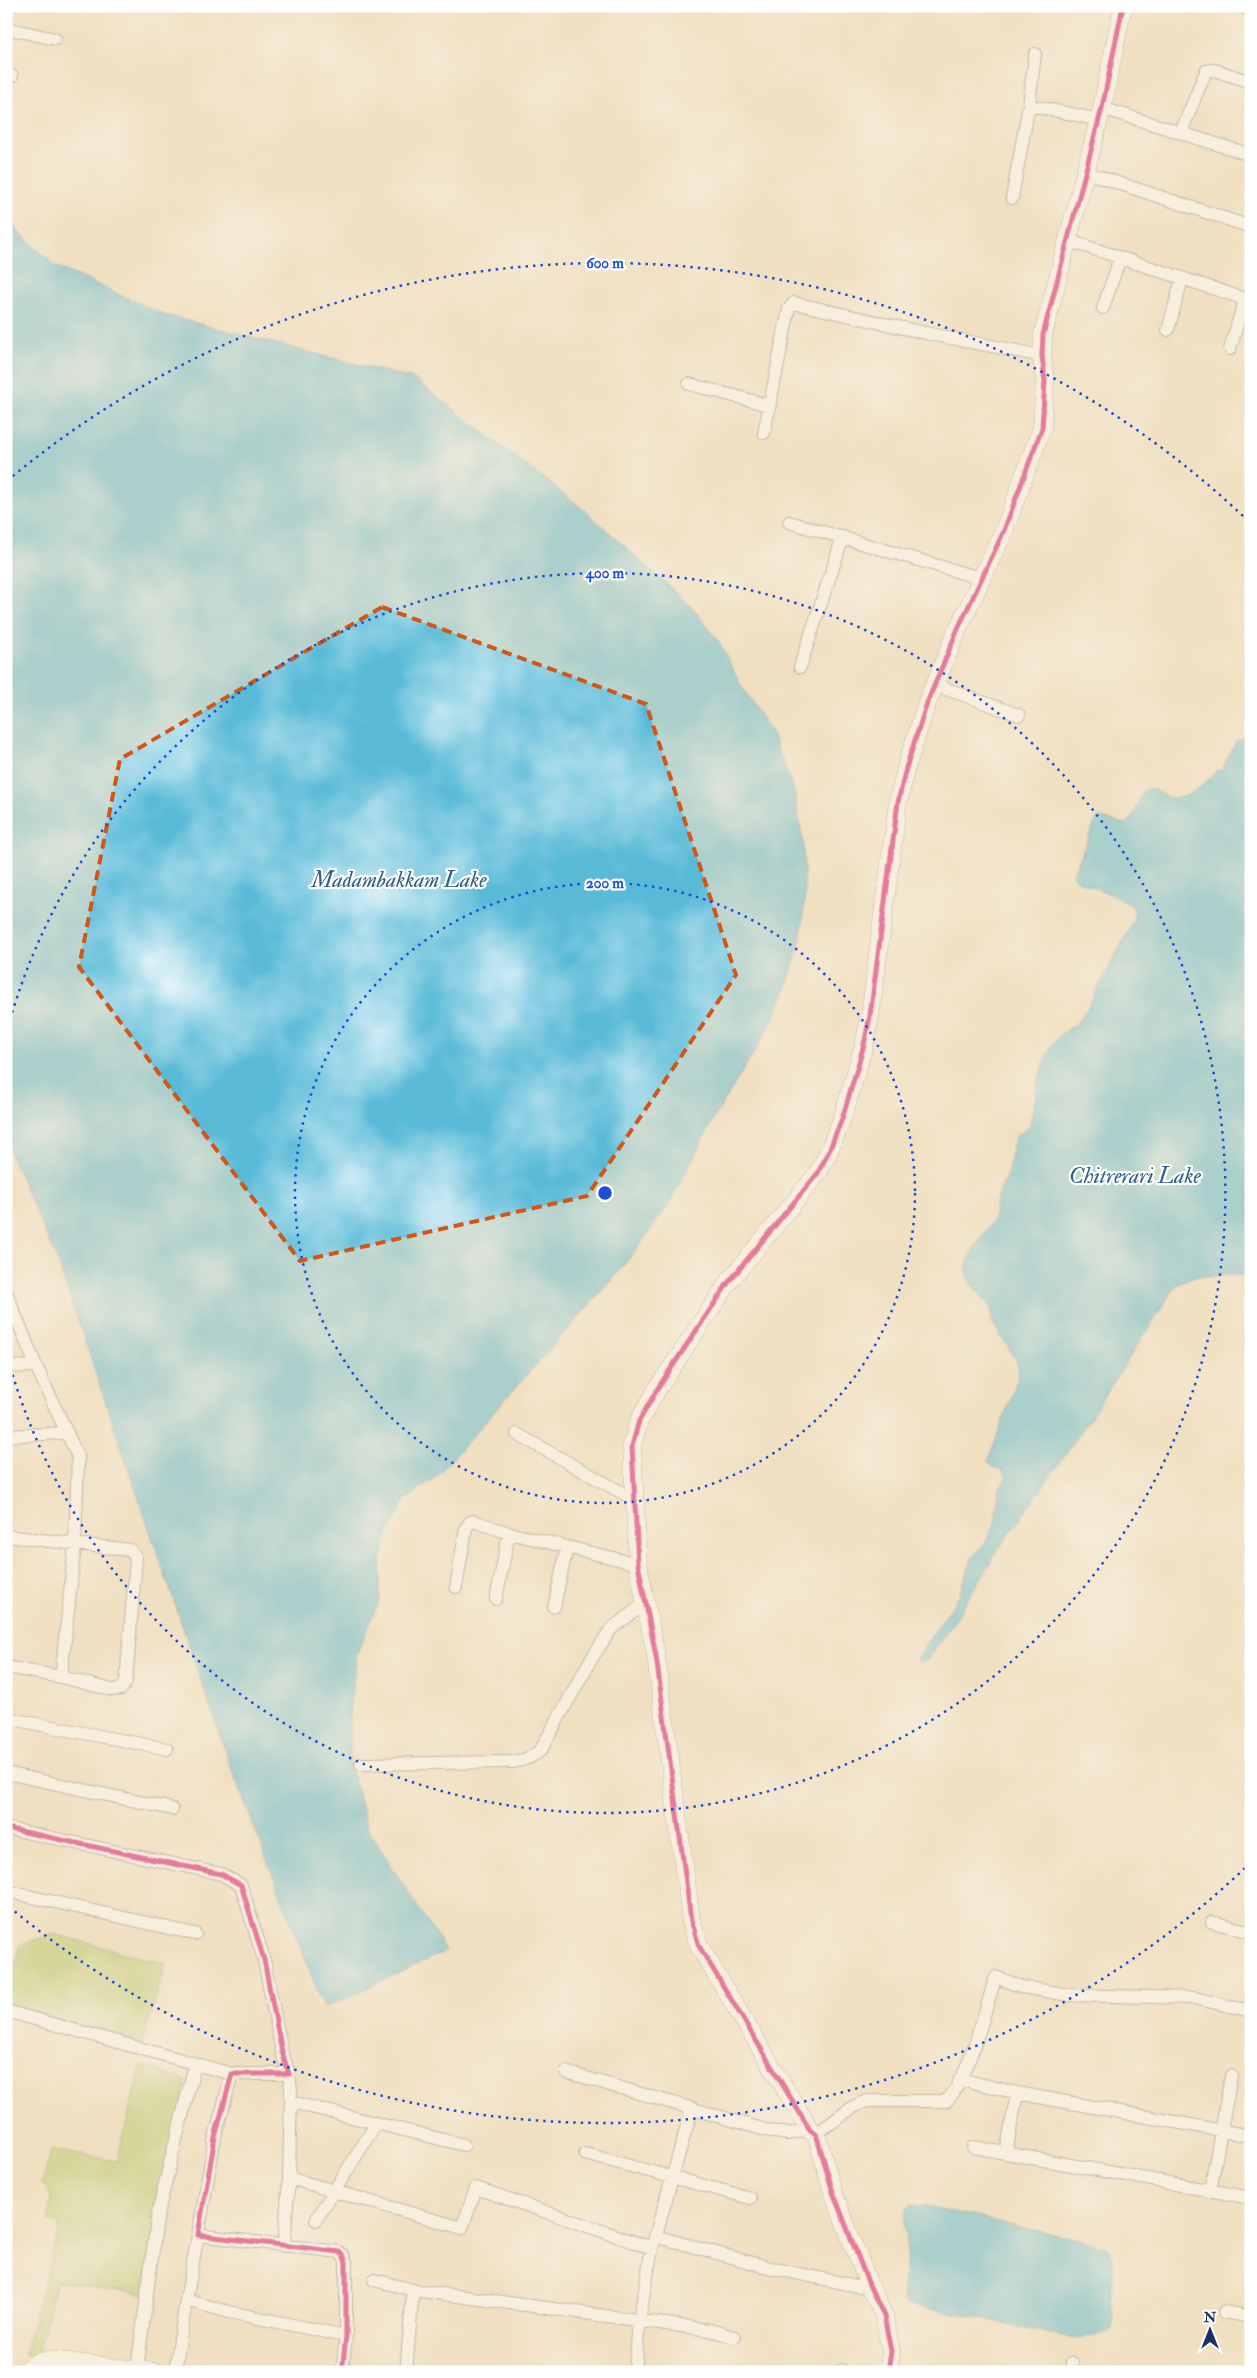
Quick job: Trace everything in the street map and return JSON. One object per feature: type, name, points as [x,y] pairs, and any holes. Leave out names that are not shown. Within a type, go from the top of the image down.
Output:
[{"type":"street","points":[[888,2372],[890,2351],[884,2316],[870,2286],[833,2192],[813,2132],[699,1946],[691,1920],[656,1656],[644,1604],[638,1564],[632,1446],[640,1421],[658,1388],[728,1283],[818,1173],[843,1116],[864,1045],[870,1016],[898,802],[906,768],[935,685],[957,631],[1003,533],[1042,428],[1045,382],[1042,356],[1043,334],[1101,114],[1123,6]]},
{"type":"street","points":[[1236,6],[1251,9]]},
{"type":"street","points":[[6,28],[55,39]]},
{"type":"street","points":[[1012,198],[1029,106],[1035,54]]},
{"type":"street","points":[[1181,132],[1206,71],[1214,70],[1251,82]]},
{"type":"street","points":[[1029,106],[1101,114],[1181,132],[1251,155]]},
{"type":"street","points":[[1085,172],[1251,226]]},
{"type":"street","points":[[1067,240],[1248,300],[1230,349]]},
{"type":"street","points":[[1103,308],[1120,258]]},
{"type":"street","points":[[1168,330],[1182,279]]},
{"type":"street","points":[[764,433],[768,405],[789,309],[798,302],[925,334],[1042,356]]},
{"type":"street","points":[[689,384],[768,405]]},
{"type":"street","points":[[789,522],[982,579]]},
{"type":"street","points":[[800,667],[843,538]]},
{"type":"street","points":[[935,685],[1019,715]]},
{"type":"street","points":[[7,1297],[65,1433],[78,1457],[75,1544],[61,1677]]},
{"type":"street","points":[[6,1367],[36,1366]]},
{"type":"street","points":[[6,1436],[65,1433]]},
{"type":"street","points":[[517,1434],[635,1500]]},
{"type":"street","points":[[456,1586],[467,1524],[474,1521],[509,1533],[638,1564]]},
{"type":"street","points":[[496,1598],[509,1533]]},
{"type":"street","points":[[6,1536],[130,1550],[136,1558],[126,1682],[121,1689],[112,1690],[61,1677],[6,1667]]},
{"type":"street","points":[[554,1607],[567,1547]]},
{"type":"street","points":[[361,1764],[505,1762],[526,1760],[536,1755],[545,1743],[590,1661],[611,1629],[644,1604]]},
{"type":"street","points":[[6,1718],[167,1749]]},
{"type":"street","points":[[6,1773],[172,1809]]},
{"type":"street","points":[[6,1828],[221,1874],[241,1885],[264,1960],[282,2052],[289,2074],[291,2102],[289,2178],[284,2246]]},
{"type":"street","points":[[6,1891],[195,1934]]},
{"type":"street","points":[[1212,1922],[1251,1932]]},
{"type":"street","points":[[566,2072],[769,2131],[787,2134],[813,2132],[853,2107],[868,2101],[946,2101],[952,2096],[960,2079],[996,1977],[1022,1988],[1069,1995],[1194,1998],[1251,2011]]},
{"type":"street","points":[[6,2011],[232,2074],[289,2074]]},
{"type":"street","points":[[23,2372],[36,2363],[50,2360],[146,2370],[158,2212],[196,2064]]},
{"type":"street","points":[[175,2372],[215,2137],[232,2074]]},
{"type":"street","points":[[1210,2191],[1231,2076]]},
{"type":"street","points":[[960,2079],[1017,2093],[1251,2136]]},
{"type":"street","points":[[1006,2153],[1017,2093]]},
{"type":"street","points":[[291,2102],[464,2145]]},
{"type":"street","points":[[635,2372],[639,2321],[654,2242],[692,2108]]},
{"type":"street","points":[[316,2220],[376,2124]]},
{"type":"street","points":[[973,2147],[1251,2198]]},
{"type":"street","points":[[585,2154],[750,2198]]},
{"type":"street","points":[[289,2178],[462,2228],[476,2188],[654,2242],[857,2286],[870,2286]]},
{"type":"street","points":[[198,2235],[339,2252],[344,2256],[346,2262],[346,2336],[342,2372]]},
{"type":"street","points":[[374,2280],[413,2290],[710,2330],[734,2337]]},
{"type":"street","points":[[406,2372],[413,2290]]},
{"type":"street","points":[[186,2300],[229,2312],[346,2336]]},
{"type":"street","points":[[1224,2312],[1251,2317]]},
{"type":"highlighted area","points":[[382,607],[646,704],[736,975],[587,1196],[300,1261],[79,967],[120,759]]},
{"type":"green space","points":[[53,1934],[166,1964],[142,2043],[6,2004],[6,1996],[20,1945]]},
{"type":"green space","points":[[141,2065],[186,2081],[143,2294],[57,2281],[37,2357],[24,2354],[60,2225],[48,2222],[51,2196],[42,2182],[52,2150],[117,2161]]},
{"type":"water","name":"Madambakkam Lake","points":[[6,219],[55,266],[165,315],[414,379],[587,512],[693,608],[719,642],[741,685],[771,732],[794,791],[803,842],[805,893],[801,937],[789,981],[771,1025],[714,1118],[668,1206],[622,1268],[438,1475],[406,1500],[388,1533],[381,1560],[380,1599],[357,1654],[350,1702],[350,1764],[367,1828],[446,1951],[324,2008],[228,1759],[57,1260],[6,1144]]},
{"type":"water","name":"Chitrerari Lake","points":[[1244,738],[1251,739],[1251,1275],[1195,1276],[1176,1286],[1075,1441],[1000,1547],[958,1615],[928,1659],[920,1663],[917,1660],[919,1654],[959,1596],[972,1558],[985,1543],[995,1524],[999,1489],[1007,1477],[1003,1470],[993,1467],[988,1462],[1019,1375],[1016,1360],[992,1322],[991,1308],[970,1282],[966,1267],[970,1255],[994,1219],[996,1202],[1008,1171],[1016,1135],[1023,1132],[1030,1125],[1039,1077],[1050,1048],[1062,1033],[1076,1024],[1087,1009],[1132,924],[1135,911],[1128,902],[1075,879],[1073,874],[1097,818],[1126,824],[1131,820],[1143,791],[1150,788],[1167,797],[1174,798],[1188,795],[1201,787],[1216,771],[1222,770],[1236,741]]},
{"type":"water","points":[[911,2205],[927,2206],[1106,2246],[1110,2251],[1113,2262],[1111,2292],[1113,2321],[1111,2331],[1096,2336],[1072,2338],[906,2304],[902,2296],[907,2253],[904,2221],[907,2209]]},
{"type":"cycle path","points":[[888,2372],[891,2351],[884,2316],[869,2285],[833,2192],[816,2134],[810,2130],[699,1946],[691,1920],[656,1656],[638,1564],[632,1446],[639,1421],[658,1388],[728,1283],[818,1173],[843,1116],[864,1045],[870,1016],[898,802],[906,768],[927,703],[957,631],[1003,533],[1042,428],[1045,381],[1042,356],[1043,335],[1102,108],[1123,6]]},
{"type":"cycle path","points":[[6,1828],[221,1874],[241,1885],[264,1960],[282,2052],[289,2074],[232,2074],[215,2137],[198,2235],[339,2252],[343,2255],[346,2262],[346,2336],[342,2372]]}]
